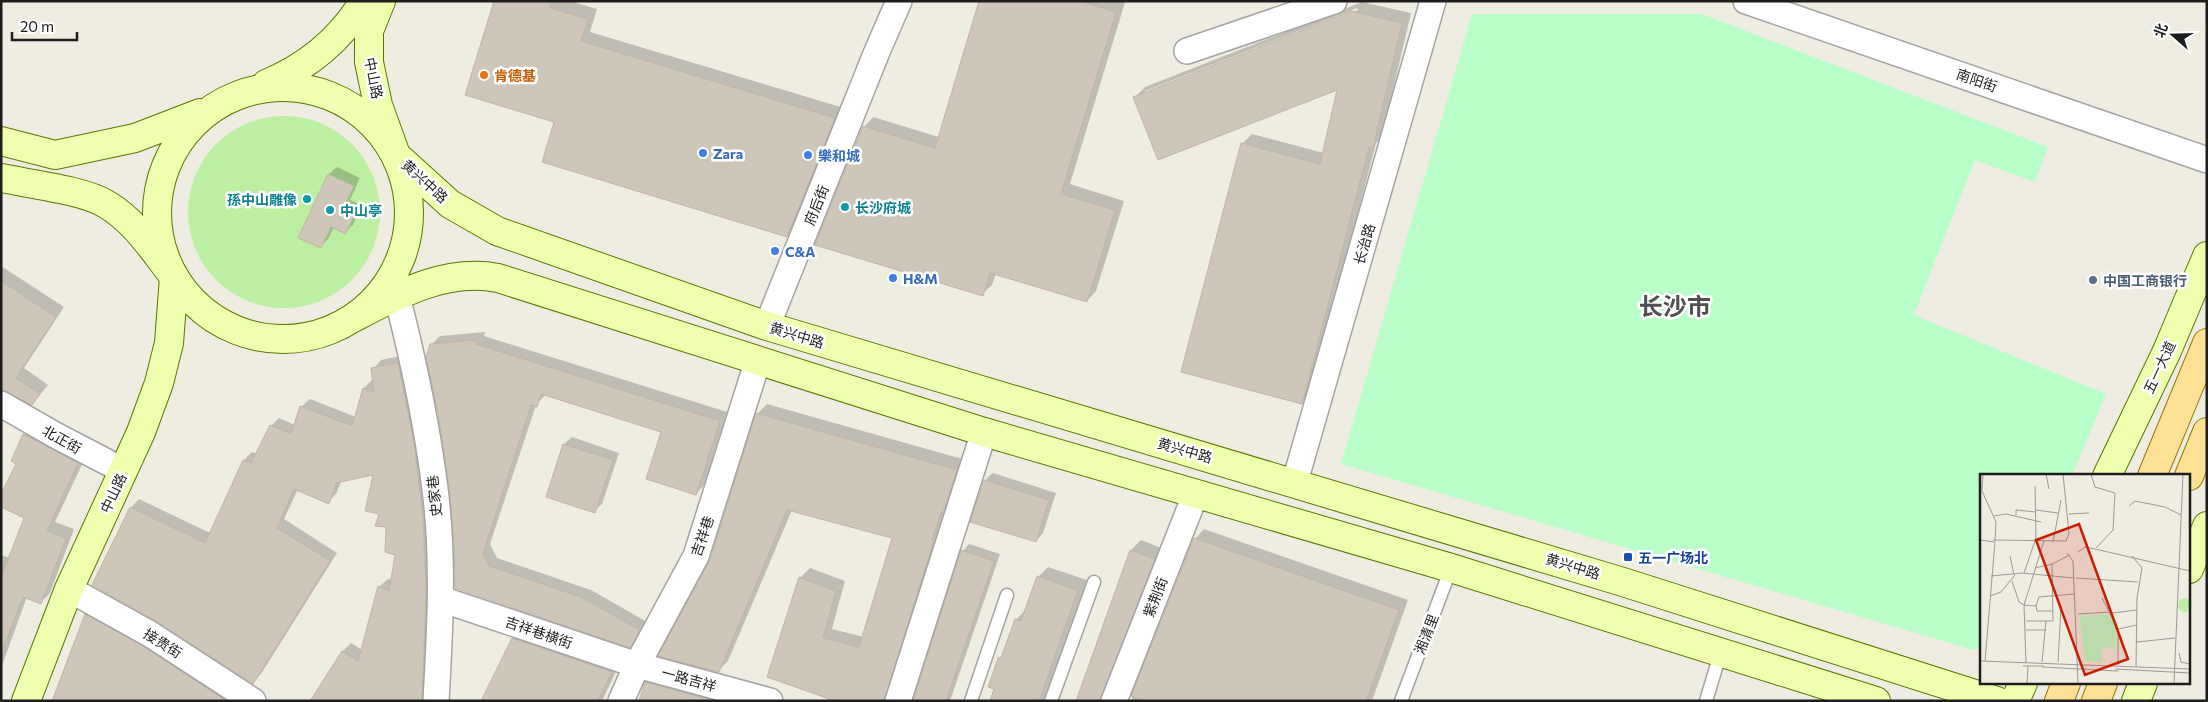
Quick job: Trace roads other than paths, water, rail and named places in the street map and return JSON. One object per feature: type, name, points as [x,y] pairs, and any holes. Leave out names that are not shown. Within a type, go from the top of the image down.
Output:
[{"type":"main road","points":[[174,278],[163,251],[157,217],[162,177],[180,140],[193,124],[209,110],[229,98],[278,79],[314,58],[343,30],[364,1]]},
{"type":"main road","name":"中山路","points":[[381,1],[369,31],[369,62],[378,104],[396,155]]},
{"type":"main road","points":[[252,90],[276,86],[301,87],[332,96],[366,116],[383,134],[396,155],[404,174],[408,195],[407,238],[401,258],[392,277],[368,306],[353,318]]},
{"type":"main road","points":[[1,141],[55,155],[134,138],[209,110]]},
{"type":"main road","name":"黄兴中路","points":[[396,155],[450,204],[497,231],[767,326],[1302,484],[1623,582],[1996,701]]},
{"type":"main road","points":[[1,178],[55,189],[105,203],[118,212],[144,238],[197,306],[212,317],[245,334],[282,340],[301,338],[328,330],[397,296],[454,276],[479,274],[498,278],[984,432],[1451,568],[1876,701]]},
{"type":"main road","name":"五一大道","points":[[2108,474],[2167,351],[2207,256]]},
{"type":"main road","name":"中山路","points":[[26,701],[70,589],[141,432],[165,364],[171,324],[174,278]]},
{"type":"main road","points":[[2153,474],[2207,343]]},
{"type":"main road","points":[[2190,474],[2207,432]]},
{"type":"main road","points":[[2190,567],[2207,526]]},
{"type":"main road","points":[[2015,701],[2022,684]]},
{"type":"main road","points":[[2059,701],[2066,684]]},
{"type":"main road","points":[[2096,701],[2103,684]]},
{"type":"main road","points":[[2136,701],[2143,684]]},
{"type":"street","name":"府后街","points":[[767,326],[876,54],[900,1]]},
{"type":"street","points":[[1187,50],[1334,1]]},
{"type":"street","name":"长治路","points":[[1302,484],[1296,478],[1433,1]]},
{"type":"street","name":"南阳街","points":[[1746,1],[2207,160]]},
{"type":"street","name":"史家巷","points":[[397,296],[415,369],[435,490],[441,599],[436,701]]},
{"type":"street","name":"吉祥巷","points":[[621,701],[637,665],[696,556],[758,360]]},
{"type":"street","name":"北正街","points":[[3,409],[124,471]]},
{"type":"street","points":[[898,701],[984,432]]},
{"type":"street","name":"紫荆街","points":[[1114,701],[1196,493]]},
{"type":"street","name":"接贵街","points":[[70,589],[150,634],[253,701]]},
{"type":"street","name":"吉祥巷横街","points":[[441,599],[637,665]]},
{"type":"street","name":"一路吉祥","points":[[637,665],[770,701]]},
{"type":"lane","name":"湘清里","points":[[1401,701],[1451,568]]},
{"type":"lane","points":[[1051,701],[1094,582]]},
{"type":"lane","points":[[971,701],[1007,595]]},
{"type":"lane","points":[[1706,701],[1720,651]]},
{"type":"place","name":"肯德基","points":[[484,75]]},
{"type":"place","name":"Zara","points":[[703,153]]},
{"type":"place","name":"樂和城","points":[[808,155]]},
{"type":"place","name":"孫中山雕像","points":[[307,199]]},
{"type":"place","name":"长沙府城","points":[[845,207]]},
{"type":"place","name":"中山亭","points":[[330,210]]},
{"type":"place","name":"C&A","points":[[775,251]]},
{"type":"place","name":"H&M","points":[[893,278]]},
{"type":"place","name":"中国工商银行","points":[[2093,280]]},
{"type":"place","name":"五一广场北","points":[[1628,557]]},
{"type":"district","name":"长沙市","points":[[1675,305]]}]
